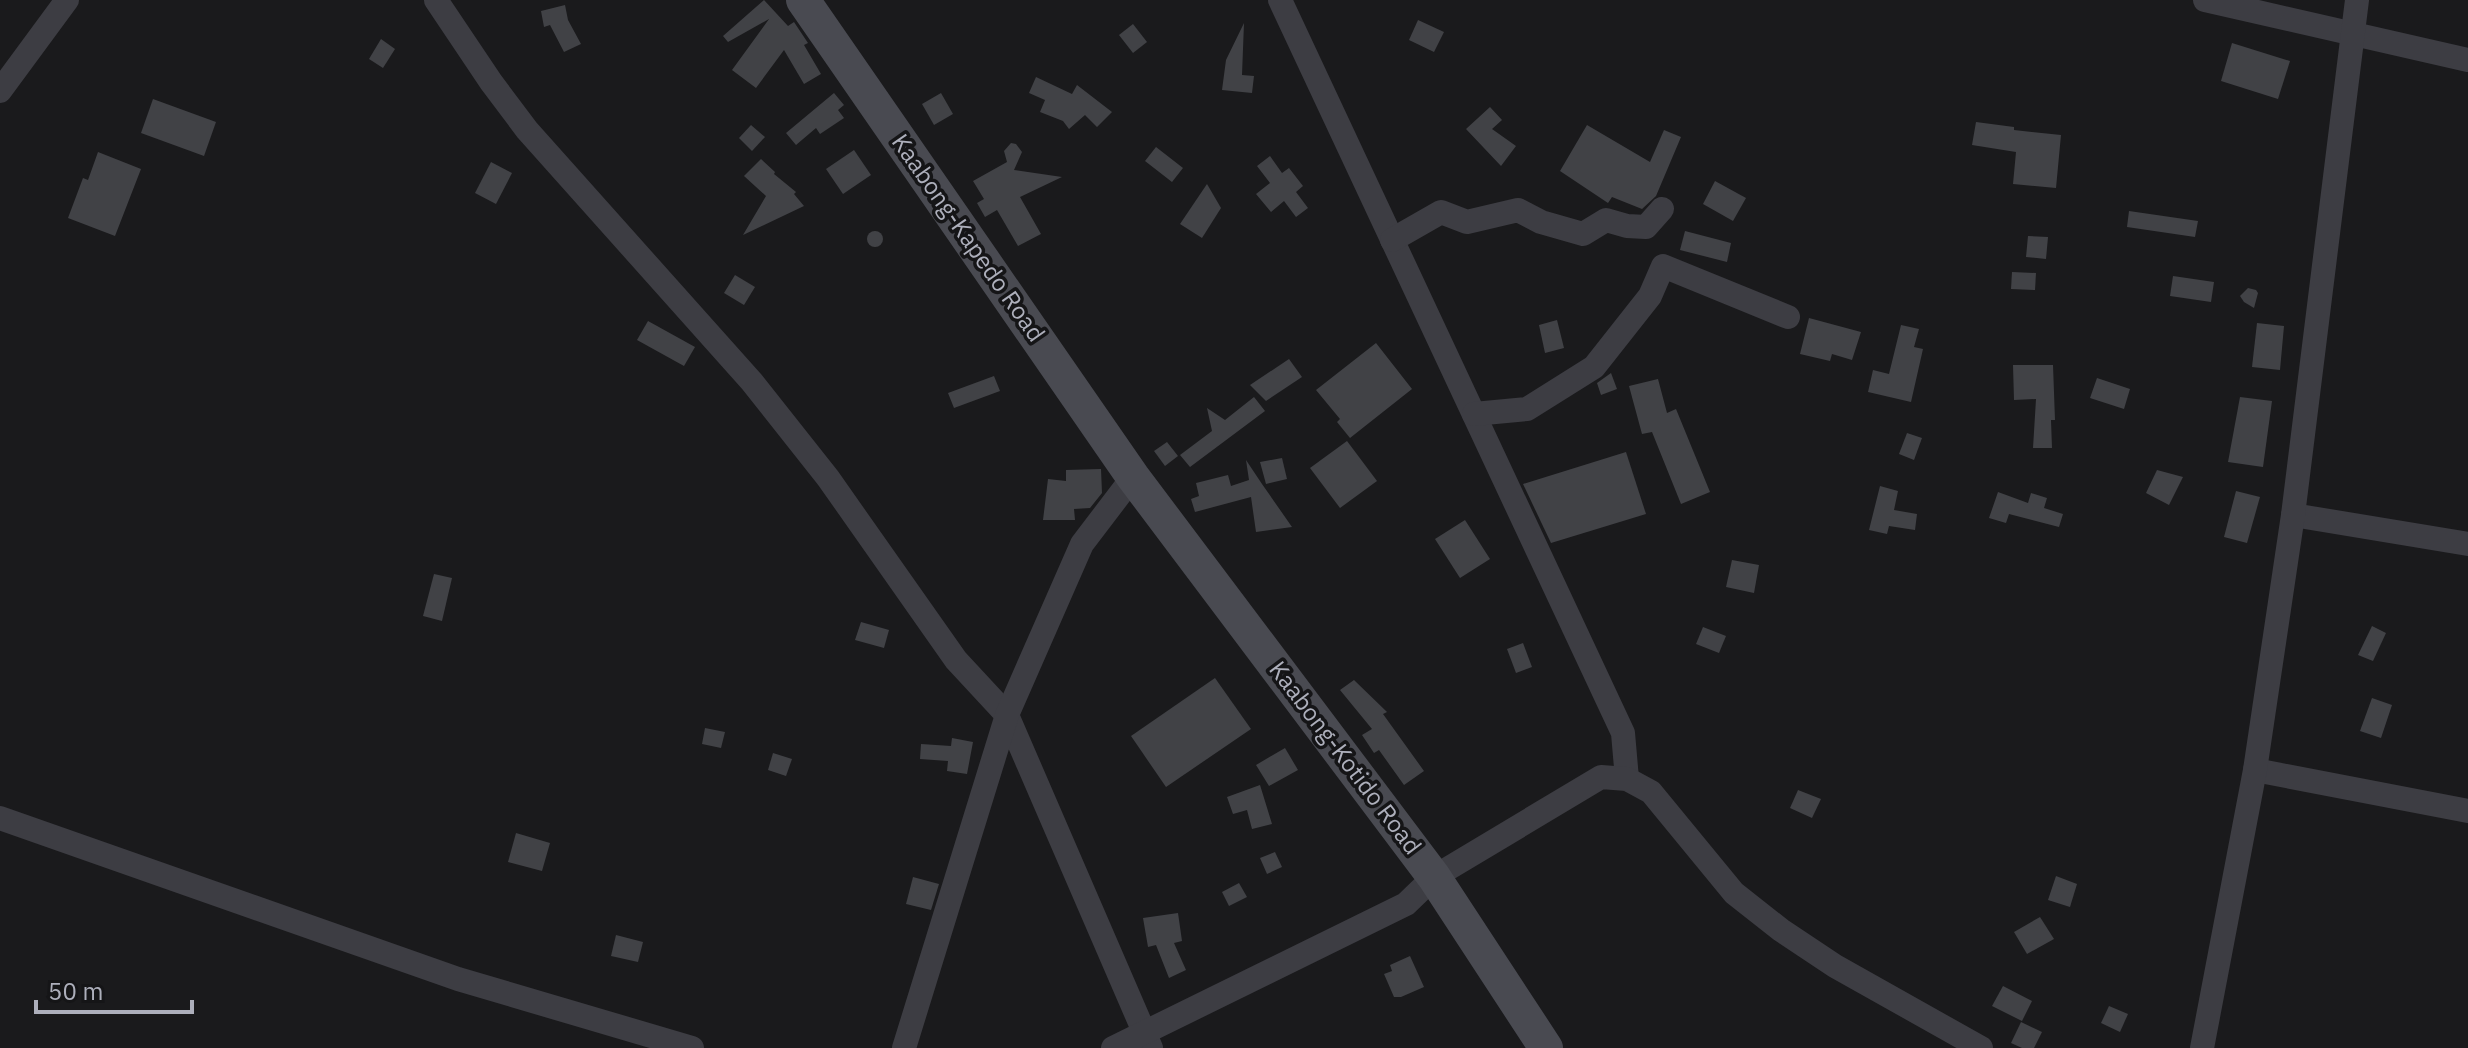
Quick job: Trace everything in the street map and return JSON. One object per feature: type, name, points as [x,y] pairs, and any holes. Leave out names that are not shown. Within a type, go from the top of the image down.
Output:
[{"type":"main road","name":"Kaabong-Kapedo Road","points":[[803,0],[1133,477]]},
{"type":"main road","name":"Kaabong-Kotido Road","points":[[1133,477],[1434,877],[1546,1048]]},
{"type":"street","points":[[0,91],[67,0]]},
{"type":"street","points":[[436,0],[527,130],[752,382],[828,478],[956,660],[1007,715],[1148,1041]]},
{"type":"street","points":[[1280,0],[1623,733],[1627,779]]},
{"type":"street","points":[[2205,0],[2468,60]]},
{"type":"street","points":[[2202,1048],[2255,770],[2293,515],[2357,0]]},
{"type":"street","points":[[1392,240],[1441,212],[1467,222],[1518,210],[1541,222],[1583,234],[1606,220],[1646,227],[1662,209]]},
{"type":"street","points":[[1474,414],[1527,409],[1594,367],[1650,296],[1663,266],[1788,317]]},
{"type":"street","points":[[904,1048],[1007,715],[1082,544],[1133,477]]},
{"type":"street","points":[[2293,515],[2468,544]]},
{"type":"street","points":[[2255,770],[2468,811]]},
{"type":"street","points":[[1113,1048],[1148,1041],[1406,904],[1434,877],[1601,777],[1627,779],[1651,792],[1734,893],[1781,930],[1835,966],[1981,1048]]},
{"type":"street","points":[[0,818],[458,979],[692,1048]]},
{"type":"building","points":[[764,0],[788,26],[794,22],[808,43],[804,45],[821,74],[804,84],[784,50],[756,88],[732,70],[769,19],[728,42],[723,36]]},
{"type":"building","points":[[565,5],[568,20],[581,44],[564,52],[550,25],[544,27],[541,11]]},
{"type":"building","points":[[1418,20],[1444,32],[1434,52],[1409,40]]},
{"type":"building","points":[[1244,23],[1242,75],[1254,76],[1252,93],[1222,90],[1226,60]]},
{"type":"building","points":[[1133,24],[1147,42],[1133,53],[1119,35]]},
{"type":"building","points":[[381,39],[395,49],[383,68],[369,59]]},
{"type":"building","points":[[2232,43],[2290,61],[2278,99],[2221,81]]},
{"type":"building","points":[[1036,77],[1072,94],[1077,85],[1112,112],[1097,127],[1085,115],[1069,129],[1063,121],[1040,112],[1045,100],[1029,93]]},
{"type":"building","points":[[834,93],[844,105],[838,110],[844,118],[820,134],[816,128],[796,145],[786,133]]},
{"type":"building","points":[[941,93],[953,114],[934,125],[922,104]]},
{"type":"building","points":[[153,99],[216,122],[204,156],[141,133]]},
{"type":"building","points":[[1490,107],[1502,120],[1492,129],[1516,146],[1501,166],[1466,129]]},
{"type":"building","points":[[1976,122],[2061,135],[2056,188],[2013,184],[2016,152],[1972,145]]},
{"type":"building","points":[[751,125],[765,137],[752,151],[739,138]]},
{"type":"building","points":[[1587,125],[1650,162],[1664,130],[1681,137],[1656,196],[1642,209],[1612,197],[1608,203],[1560,171]]},
{"type":"building","points":[[1011,143],[1022,152],[1014,170],[1062,177],[1020,197],[1041,234],[1018,246],[997,210],[985,217],[977,203],[984,199],[973,181],[1007,162],[1004,151]]},
{"type":"building","points":[[1156,147],[1183,168],[1172,182],[1145,161]]},
{"type":"building","points":[[854,150],[871,175],[843,194],[826,169]]},
{"type":"building","points":[[98,152],[141,169],[115,236],[68,218],[83,178],[88,180]]},
{"type":"building","points":[[1270,156],[1282,173],[1289,168],[1303,186],[1296,192],[1308,208],[1296,217],[1284,201],[1271,212],[1256,194],[1270,183],[1257,166]]},
{"type":"building","points":[[761,159],[796,192],[794,194],[804,206],[743,235],[766,196],[744,176]]},
{"type":"building","points":[[491,162],[512,173],[496,204],[475,193]]},
{"type":"building","points":[[1715,181],[1746,198],[1733,221],[1703,204]]},
{"type":"building","points":[[1207,184],[1221,208],[1202,238],[1180,224]]},
{"type":"building","points":[[2129,211],[2198,221],[2195,237],[2127,227]]},
{"type":"building","points":[[872,231],[878,231],[883,239],[881,245],[872,247],[867,242],[867,236]]},
{"type":"building","points":[[1685,231],[1731,243],[1727,262],[1680,250]]},
{"type":"building","points":[[2028,236],[2048,237],[2046,259],[2026,257]]},
{"type":"building","points":[[2012,272],[2036,273],[2035,290],[2011,289]]},
{"type":"building","points":[[735,275],[755,287],[744,305],[724,293]]},
{"type":"building","points":[[2173,276],[2214,282],[2211,302],[2170,296]]},
{"type":"building","points":[[2248,288],[2258,293],[2254,308],[2240,296]]},
{"type":"building","points":[[1809,318],[1861,332],[1852,360],[1832,354],[1830,361],[1800,354]]},
{"type":"building","points":[[1557,320],[1564,348],[1545,353],[1539,325]]},
{"type":"building","points":[[648,321],[695,347],[684,366],[637,340]]},
{"type":"building","points":[[2257,323],[2284,326],[2280,370],[2252,367]]},
{"type":"building","points":[[1901,325],[1919,329],[1914,347],[1923,349],[1911,402],[1868,392],[1873,370],[1889,374]]},
{"type":"building","points":[[1376,343],[1412,389],[1350,438],[1337,422],[1340,419],[1316,390]]},
{"type":"building","points":[[1289,359],[1302,377],[1266,401],[1250,385]]},
{"type":"building","points":[[2013,365],[2053,365],[2055,420],[2051,420],[2052,448],[2033,448],[2036,399],[2014,400]]},
{"type":"building","points":[[1611,373],[1617,389],[1601,395],[1597,383]]},
{"type":"building","points":[[994,376],[1000,391],[954,408],[948,393]]},
{"type":"building","points":[[2097,378],[2130,389],[2124,409],[2090,398]]},
{"type":"building","points":[[1658,379],[1667,413],[1676,409],[1710,492],[1681,504],[1652,432],[1642,434],[1629,386]]},
{"type":"building","points":[[1254,397],[1265,411],[1190,467],[1180,455],[1212,431],[1207,408],[1225,420]]},
{"type":"building","points":[[2240,397],[2272,401],[2263,467],[2228,462]]},
{"type":"building","points":[[1907,433],[1922,438],[1914,460],[1899,454]]},
{"type":"building","points":[[1347,441],[1377,481],[1340,508],[1310,468]]},
{"type":"building","points":[[1167,442],[1178,456],[1165,466],[1154,451]]},
{"type":"building","points":[[1626,452],[1646,514],[1551,543],[1523,484]]},
{"type":"building","points":[[1282,458],[1287,479],[1266,484],[1260,462]]},
{"type":"building","points":[[1246,460],[1292,527],[1256,532],[1251,497],[1195,512],[1191,499],[1199,496],[1196,483],[1228,475],[1231,486],[1249,480]]},
{"type":"building","points":[[1101,469],[1102,493],[1090,508],[1074,509],[1075,520],[1043,520],[1048,479],[1066,481],[1066,470]]},
{"type":"building","points":[[2157,470],[2183,477],[2169,505],[2146,493]]},
{"type":"building","points":[[1880,486],[1898,491],[1894,510],[1917,514],[1915,530],[1889,526],[1887,534],[1869,530]]},
{"type":"building","points":[[2236,491],[2260,497],[2247,543],[2224,537]]},
{"type":"building","points":[[1998,492],[2028,503],[2031,493],[2047,498],[2044,508],[2063,514],[2059,527],[2009,514],[2006,523],[1989,518]]},
{"type":"building","points":[[1465,520],[1490,559],[1460,578],[1435,539]]},
{"type":"building","points":[[1732,560],[1759,565],[1754,593],[1726,587]]},
{"type":"building","points":[[434,574],[452,578],[442,621],[423,616]]},
{"type":"building","points":[[861,622],[889,630],[884,648],[855,640]]},
{"type":"building","points":[[2372,626],[2386,633],[2373,661],[2358,655]]},
{"type":"building","points":[[1703,627],[1726,636],[1719,653],[1696,644]]},
{"type":"building","points":[[1523,643],[1532,667],[1516,673],[1507,649]]},
{"type":"building","points":[[1215,678],[1251,729],[1166,787],[1131,736]]},
{"type":"building","points":[[1354,680],[1387,712],[1383,714],[1424,771],[1404,785],[1379,750],[1374,753],[1362,735],[1372,729],[1340,690]]},
{"type":"building","points":[[2372,698],[2392,705],[2381,738],[2360,731]]},
{"type":"building","points":[[705,728],[725,732],[721,748],[702,744]]},
{"type":"building","points":[[952,738],[973,742],[967,774],[947,771],[948,761],[920,759],[921,744],[951,746]]},
{"type":"building","points":[[1285,748],[1298,770],[1269,786],[1256,765]]},
{"type":"building","points":[[773,753],[792,759],[786,776],[768,770]]},
{"type":"building","points":[[1260,785],[1272,824],[1252,829],[1247,810],[1233,814],[1227,797]]},
{"type":"building","points":[[1798,790],[1821,799],[1812,818],[1790,808]]},
{"type":"building","points":[[516,833],[550,843],[542,871],[508,862]]},
{"type":"building","points":[[1275,852],[1282,867],[1267,874],[1260,858]]},
{"type":"building","points":[[2056,876],[2077,884],[2070,907],[2048,900]]},
{"type":"building","points":[[913,877],[939,884],[931,910],[906,904]]},
{"type":"building","points":[[1239,883],[1247,897],[1229,906],[1222,892]]},
{"type":"building","points":[[1178,913],[1182,941],[1174,943],[1186,970],[1169,978],[1156,945],[1148,947],[1143,918]]},
{"type":"building","points":[[2040,917],[2054,939],[2027,954],[2014,932]]},
{"type":"building","points":[[616,935],[643,942],[638,962],[611,956]]},
{"type":"building","points":[[1410,956],[1424,987],[1394,997],[1384,974],[1392,971],[1390,965]]},
{"type":"building","points":[[2003,986],[2032,1001],[2022,1021],[1992,1006]]},
{"type":"building","points":[[2109,1006],[2128,1014],[2120,1032],[2101,1023]]},
{"type":"building","points":[[2021,1022],[2042,1032],[2034,1048],[2022,1048],[2011,1043]]}]
